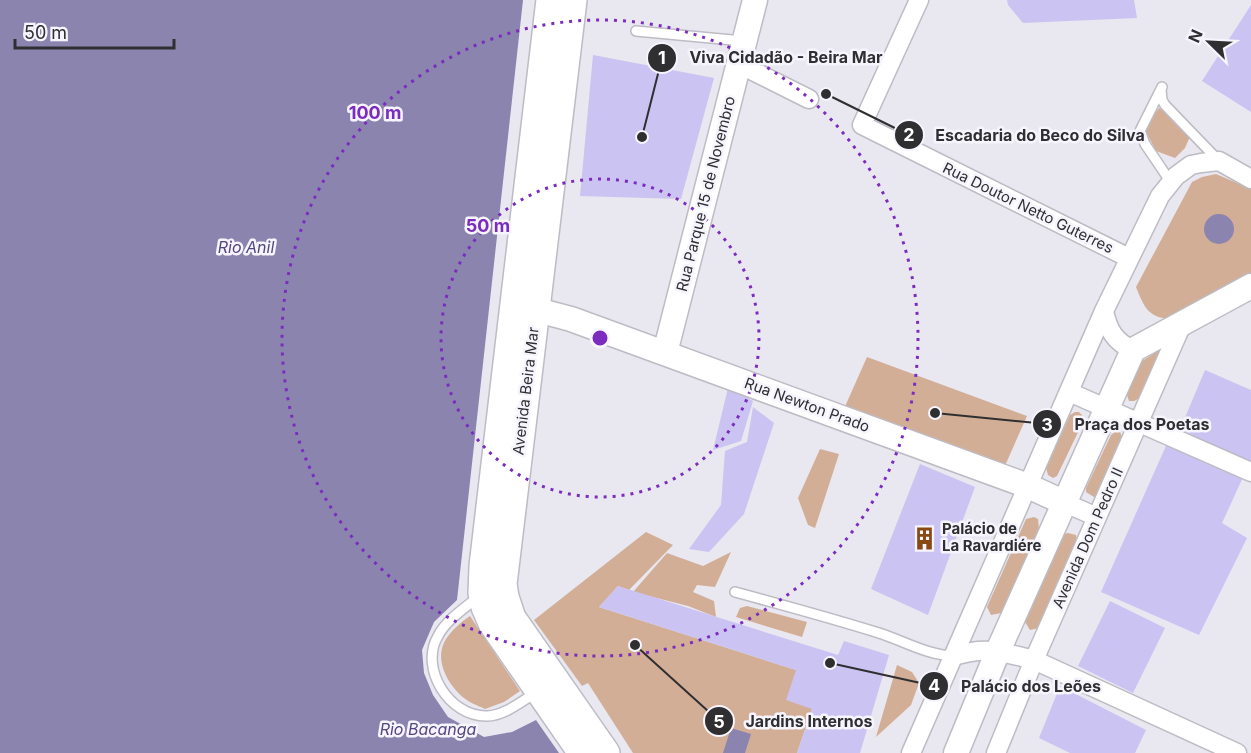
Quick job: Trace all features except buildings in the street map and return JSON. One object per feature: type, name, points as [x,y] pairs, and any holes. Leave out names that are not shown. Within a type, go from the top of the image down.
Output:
[{"type":"main road","name":"Avenida Beira Mar","points":[[550,0],[504,568],[505,597],[512,618],[606,753]]},
{"type":"main road","name":"Avenida Beira Mar","points":[[573,0],[482,593],[485,607],[499,634],[582,753]]},
{"type":"street","name":"Rua Parque 15 de Novembro","points":[[665,353],[755,0]]},
{"type":"street","name":"Rua Doutor Netto Guterres","points":[[919,0],[862,125],[1129,258]]},
{"type":"street","points":[[742,53],[810,99]]},
{"type":"street","points":[[911,753],[1104,311],[1160,196],[1170,182],[1191,165],[1201,162],[1219,161],[1251,179]]},
{"type":"street","points":[[956,753],[998,651],[1133,350],[1251,286]]},
{"type":"street","points":[[1104,311],[1113,337],[1133,350]]},
{"type":"street","name":"Rua Newton Prado","points":[[525,312],[571,319],[1028,486],[1096,518]]},
{"type":"street","name":"Avenida Dom Pedro II","points":[[996,753],[1034,660],[1182,324]]},
{"type":"street","points":[[1070,392],[1251,472]]},
{"type":"street","points":[[954,656],[980,649],[1034,660],[1237,753]]},
{"type":"lane","points":[[636,31],[742,53]]},
{"type":"lane","points":[[1170,182],[1145,144],[1140,131],[1162,87],[1161,96],[1165,105],[1219,161]]},
{"type":"lane","points":[[735,592],[865,628],[926,652],[940,656],[954,656]]},
{"type":"lane","points":[[482,593],[444,627],[433,647],[431,660],[442,690],[455,704],[467,712],[488,717],[500,713],[539,691]]},
{"type":"shaded area","points":[[1159,108],[1178,119],[1191,134],[1185,148],[1175,158],[1156,151],[1144,128]]},
{"type":"shaded area","points":[[1216,174],[1251,189],[1251,273],[1172,319],[1152,314],[1145,306],[1136,287],[1192,182]]},
{"type":"shaded area","points":[[1161,349],[1138,399],[1129,401],[1126,392],[1139,363]]},
{"type":"shaded area","points":[[867,357],[1027,416],[1004,468],[843,411]]},
{"type":"shaded area","points":[[1075,412],[1082,415],[1082,424],[1057,476],[1053,478],[1048,475],[1046,468],[1070,415]]},
{"type":"shaded area","points":[[1120,432],[1123,439],[1098,496],[1094,497],[1086,492],[1086,488],[1111,435]]},
{"type":"shaded area","points":[[820,449],[839,454],[815,528],[808,525],[798,498]]},
{"type":"shaded area","points":[[1034,517],[1038,519],[1039,529],[1001,613],[991,615],[987,607],[1026,519]]},
{"type":"shaded area","points":[[646,532],[673,545],[629,590],[618,586],[599,607],[796,670],[812,709],[797,753],[633,753],[588,683],[582,686],[534,620]]},
{"type":"shaded area","points":[[1064,534],[1076,535],[1077,540],[1039,628],[1030,630],[1025,622]]},
{"type":"shaded area","points":[[731,552],[715,587],[697,585],[693,592],[714,601],[716,617],[688,606],[633,592],[667,553],[703,566]]},
{"type":"shaded area","points":[[747,606],[807,622],[802,637],[736,617],[740,608]]},
{"type":"shaded area","points":[[470,616],[520,691],[504,702],[485,709],[458,693],[448,679],[442,663],[442,647],[446,639]]},
{"type":"shaded area","points":[[897,665],[912,672],[919,683],[911,705],[876,737]]},
{"type":"water","name":"Rio Anil","points":[[0,0],[523,0],[457,600],[434,622],[422,650],[424,673],[433,695],[448,717],[484,737],[512,732],[536,720],[559,753],[0,753]]},
{"type":"water","points":[[1219,214],[1230,218],[1234,229],[1230,240],[1219,244],[1208,240],[1204,229],[1208,218]]},
{"type":"water","points":[[731,728],[751,734],[745,753],[723,753]]},
{"type":"place","name":"Escadaria do Beco do Silva","points":[[826,94]]},
{"type":"place","name":"Viva Cidadão - Beira Mar","points":[[642,137]]},
{"type":"place","name":"Praça dos Poetas","points":[[935,413]]},
{"type":"place","name":"Palácio de La Ravardiére","points":[[924,538]]},
{"type":"place","name":"Jardins Internos","points":[[635,645]]},
{"type":"place","name":"Palácio dos Leões","points":[[830,663]]},
{"type":"water label","name":"Rio Bacanga","points":[[428,729]]}]
